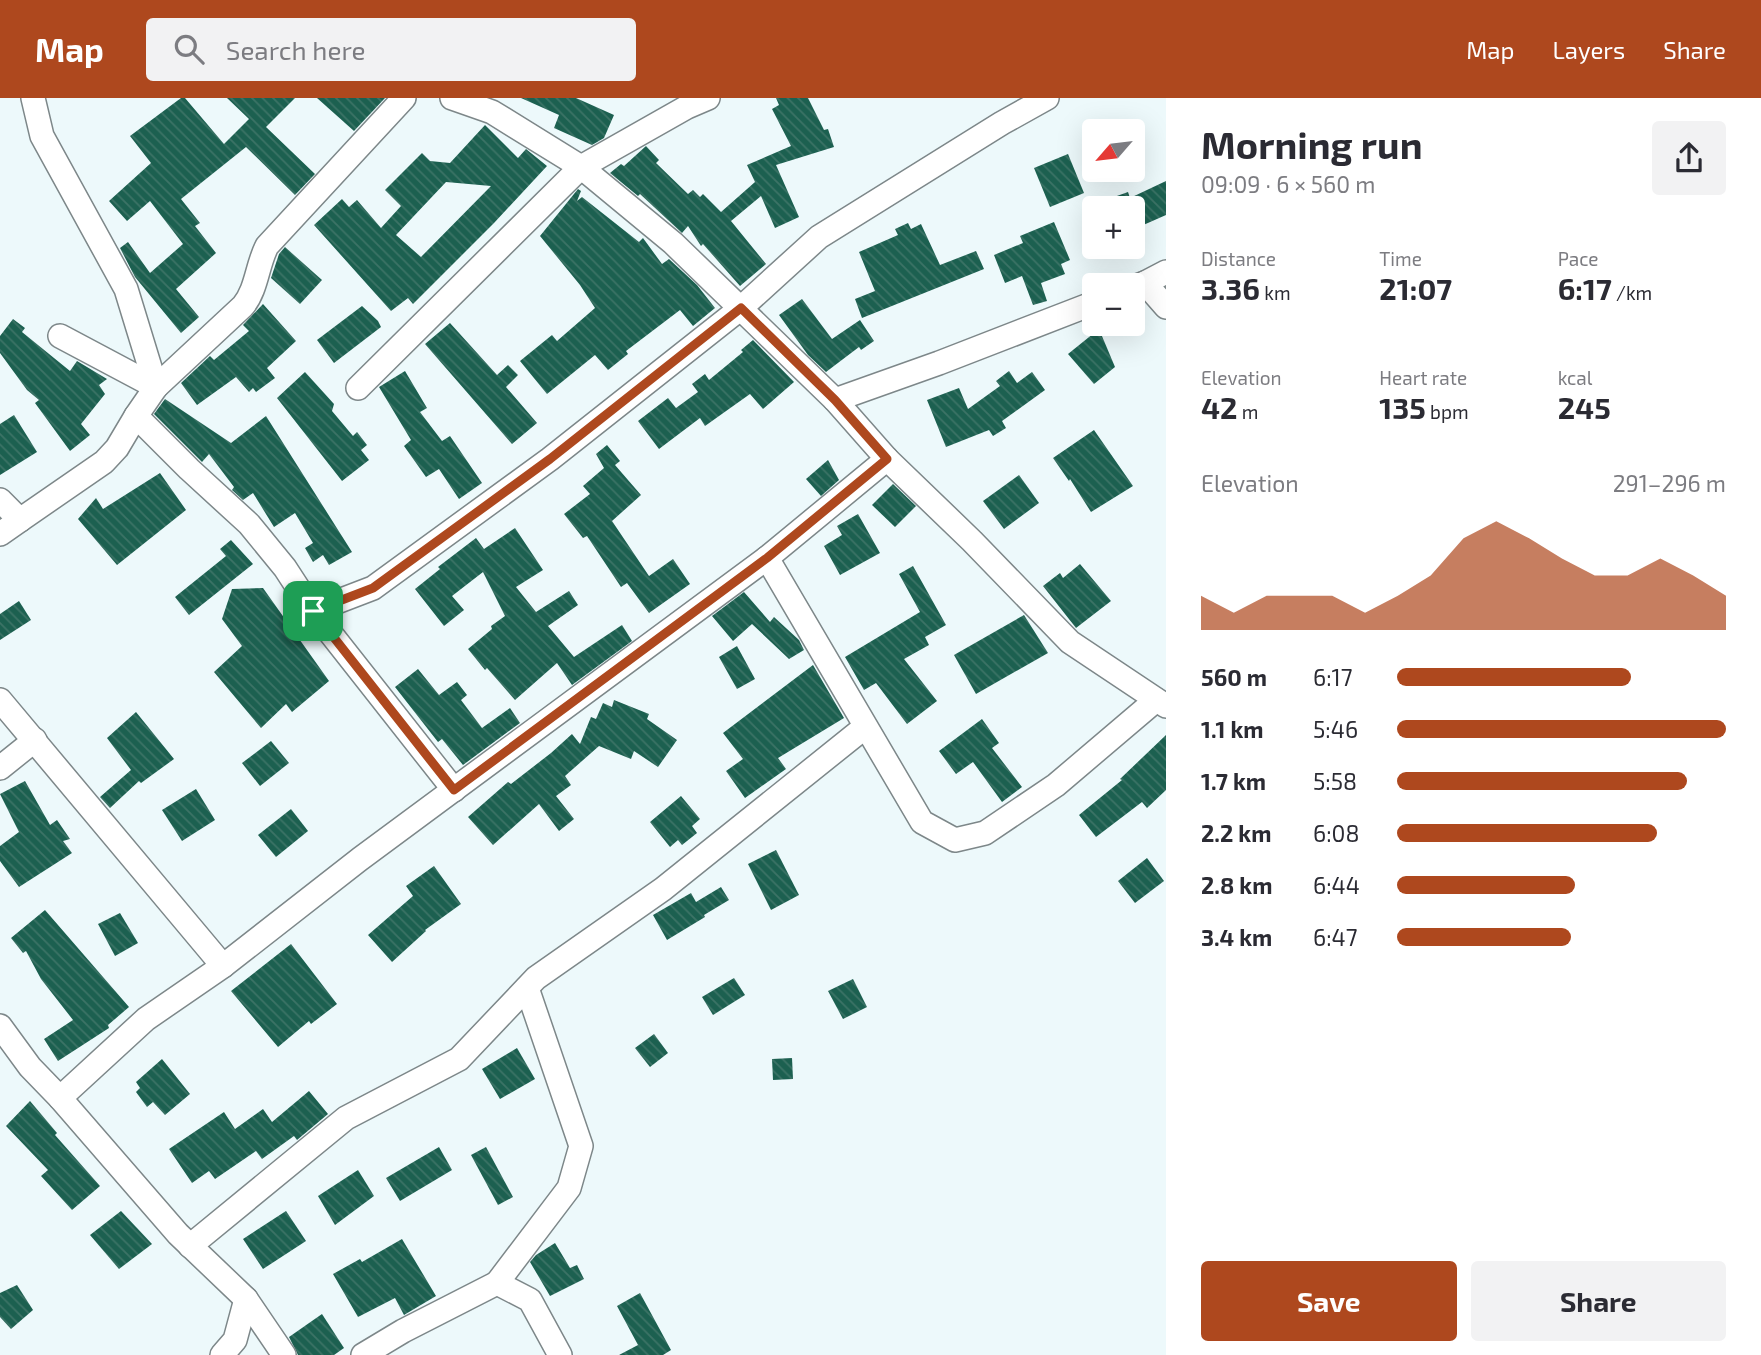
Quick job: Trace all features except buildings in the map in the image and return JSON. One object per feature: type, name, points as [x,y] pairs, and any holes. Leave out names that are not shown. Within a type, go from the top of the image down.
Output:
[{"type":"street","points":[[33,98],[41,136],[126,289],[156,387]]},
{"type":"street","points":[[0,534],[104,462],[117,448],[156,387],[251,296],[260,259],[267,246],[404,98]]},
{"type":"street","points":[[452,98],[492,112],[581,167],[673,243],[835,400],[887,459],[972,541],[1070,642],[1161,703],[1056,785],[985,833],[956,840],[922,822],[767,558]]},
{"type":"street","points":[[358,388],[581,167],[687,107],[708,98]]},
{"type":"street","points":[[313,611],[373,588],[550,459],[741,308],[820,237],[1002,122],[1047,98]]},
{"type":"street","points":[[1145,283],[1166,272]]},
{"type":"street","points":[[1145,291],[1166,307]]},
{"type":"street","points":[[835,400],[1082,308]]},
{"type":"street","points":[[60,336],[156,387]]},
{"type":"street","points":[[136,416],[249,524],[285,568],[313,611],[454,790]]},
{"type":"street","points":[[60,1098],[146,1019],[223,966],[360,859],[767,558],[887,459]]},
{"type":"street","points":[[0,500],[20,520]]},
{"type":"street","points":[[0,700],[223,966]]},
{"type":"street","points":[[190,1246],[346,1118],[459,1059],[536,978],[663,889],[866,727]]},
{"type":"street","points":[[0,768],[35,740]]},
{"type":"street","points":[[363,1355],[497,1283],[569,1188],[581,1146],[527,988]]},
{"type":"street","points":[[0,1026],[30,1066],[190,1246],[246,1299],[284,1355]]},
{"type":"street","points":[[497,1283],[530,1300],[560,1355]]},
{"type":"street","points":[[222,1355],[235,1339],[246,1299]]},
{"type":"route","points":[[741,308],[835,400],[887,459],[767,558],[454,790],[313,611],[373,588],[550,459],[741,308]]}]
